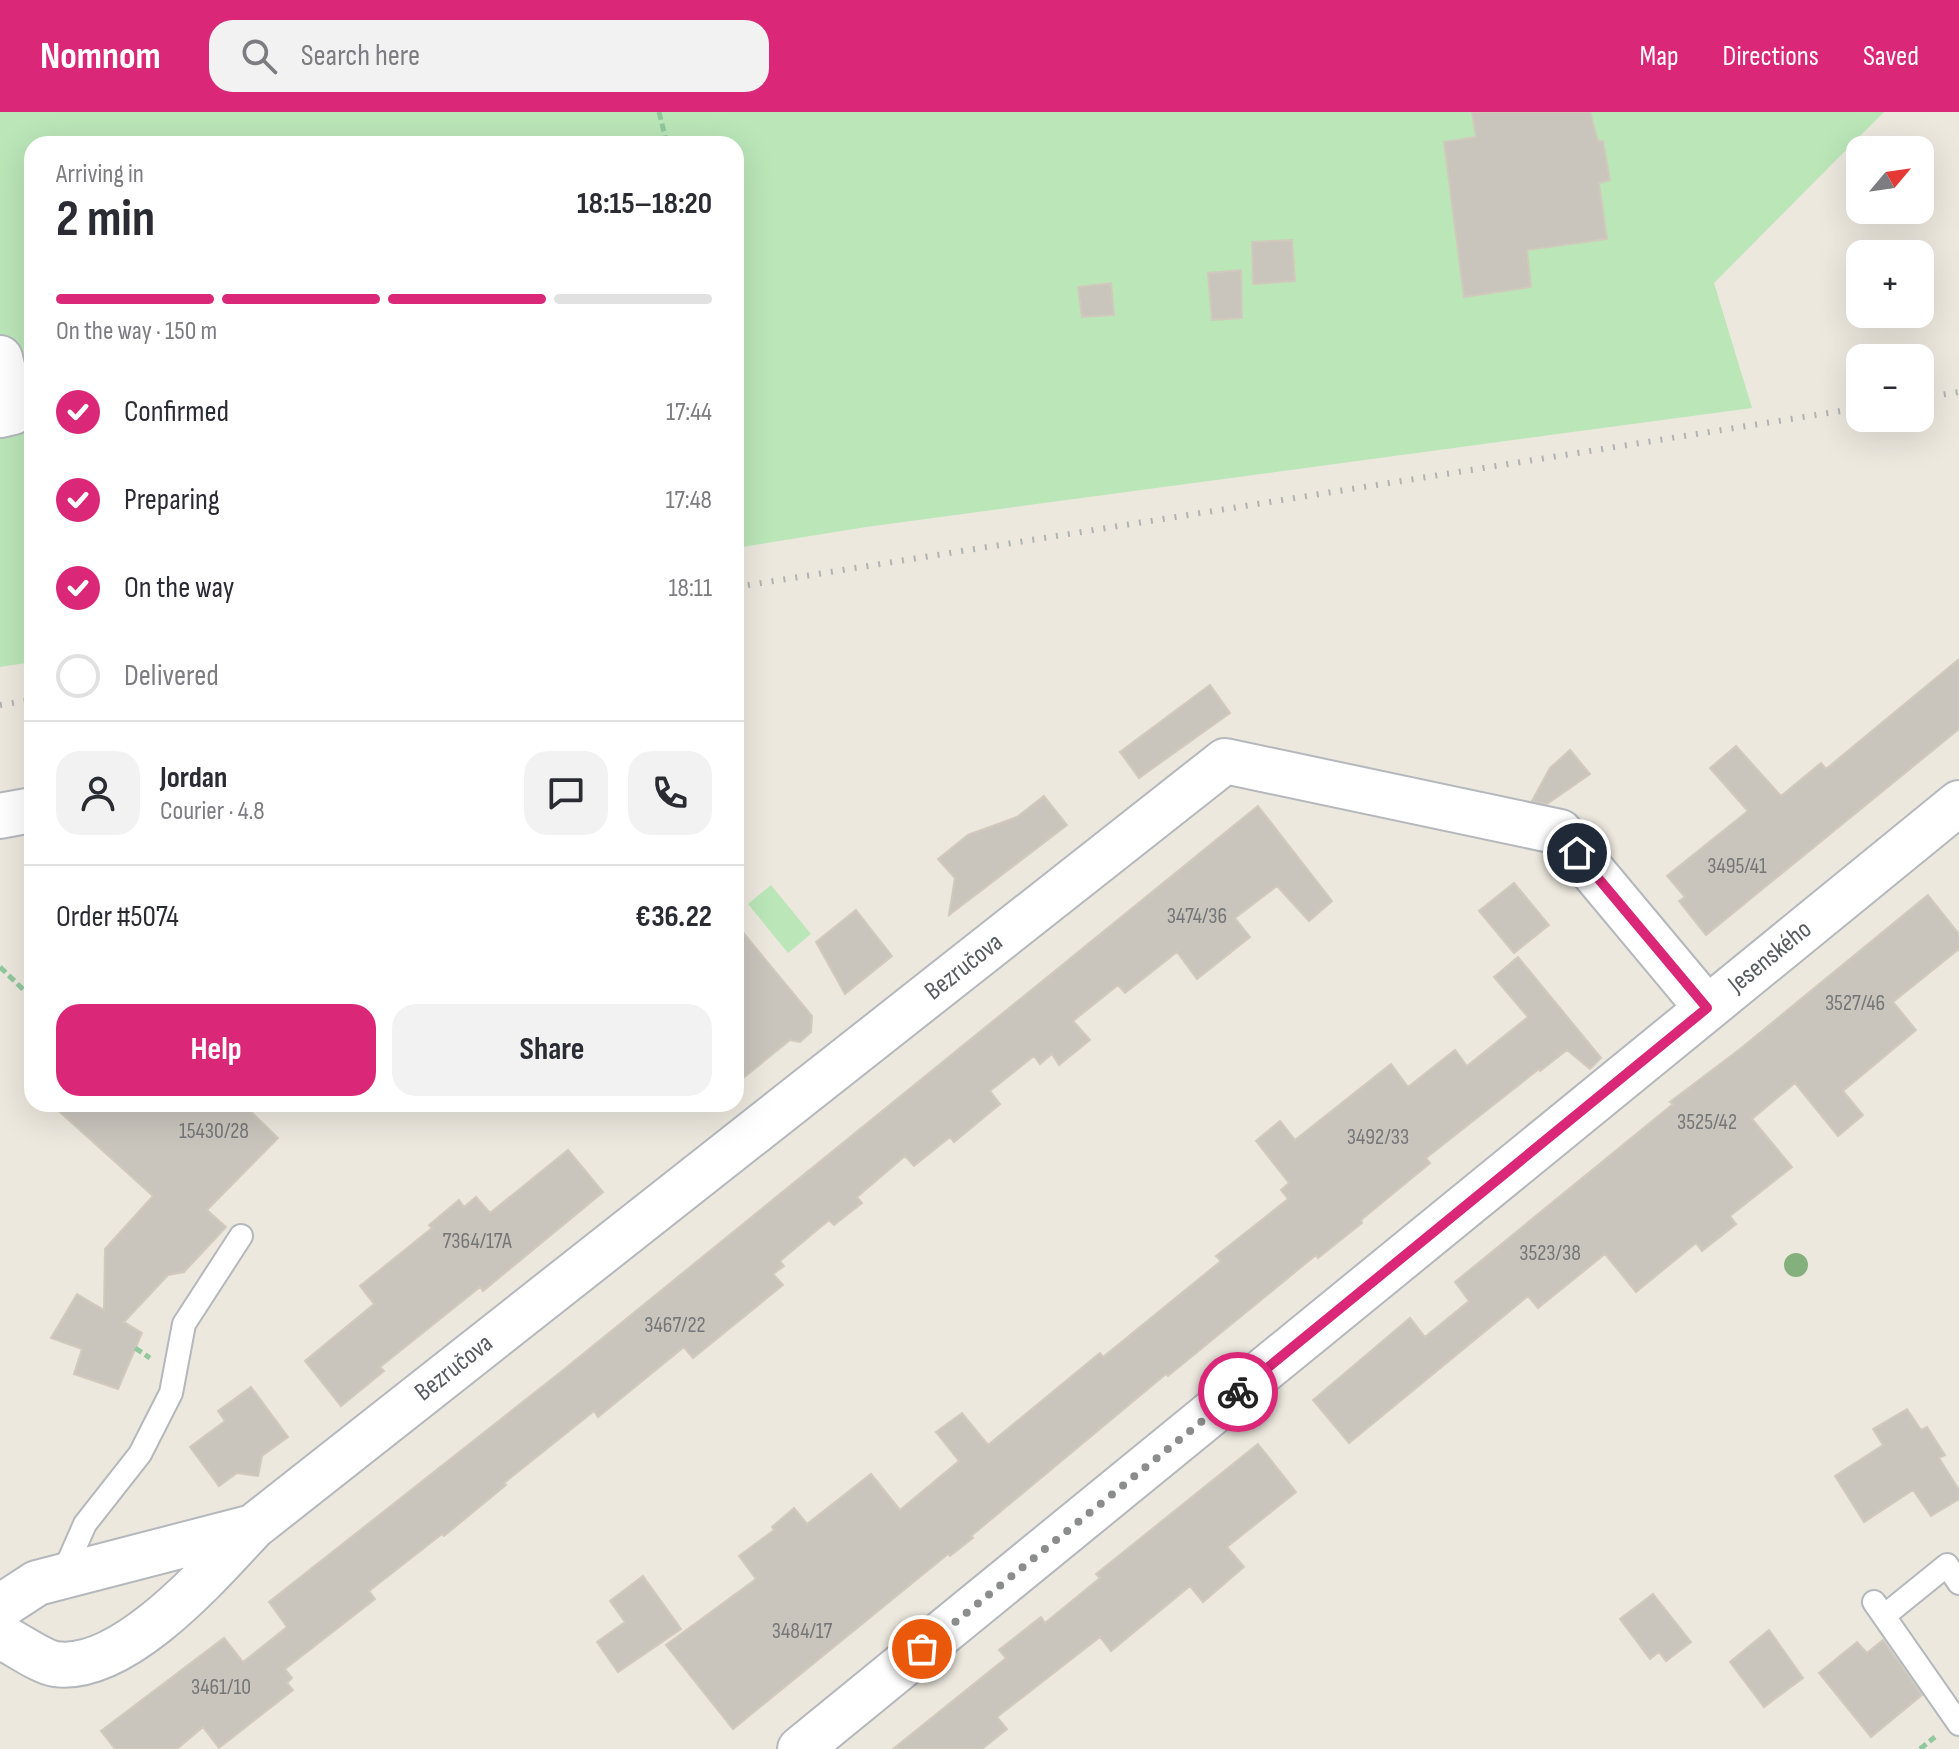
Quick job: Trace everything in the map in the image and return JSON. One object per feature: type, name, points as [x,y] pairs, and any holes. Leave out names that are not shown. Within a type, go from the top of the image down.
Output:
[{"type":"street","points":[[0,358],[13,412],[0,415]]},
{"type":"street","name":"Bezručova","points":[[0,1636],[53,1664],[85,1664],[142,1633],[191,1593],[253,1527],[1225,761],[1560,832],[1707,1008]]},
{"type":"street","name":"Jesenského","points":[[800,1749],[1959,803]]},
{"type":"street","points":[[0,816],[24,812]]},
{"type":"street","name":"Bezručova","points":[[0,1607],[37,1583],[253,1527]]},
{"type":"lane","points":[[62,1578],[85,1524],[140,1454],[171,1393],[184,1324],[241,1236]]},
{"type":"lane","points":[[1959,1583],[1947,1565],[1879,1609],[1959,1724]]},
{"type":"path","points":[[659,112],[665,136]]},
{"type":"path","points":[[0,967],[24,990]]},
{"type":"green space","points":[[0,112],[1884,112],[1860,136],[1846,136],[1846,150],[1714,283],[1752,408],[866,527],[744,547],[744,136],[24,136],[24,663],[0,667]]},
{"type":"green space","points":[[771,885],[811,934],[788,953],[748,904]]},
{"type":"building","points":[[1472,112],[1590,112],[1598,141],[1603,141],[1610,180],[1599,183],[1607,239],[1527,250],[1531,287],[1464,297],[1444,142],[1476,137]]},
{"type":"building","points":[[1292,240],[1295,281],[1253,284],[1252,242]]},
{"type":"building","points":[[1241,270],[1242,318],[1212,320],[1208,273]]},
{"type":"building","points":[[1111,283],[1114,315],[1082,317],[1078,287]]},
{"type":"building","points":[[1959,659],[1959,729],[1706,935],[1679,901],[1685,897],[1667,876],[1748,811],[1710,768],[1736,746],[1781,796],[1821,763],[1826,769]]},
{"type":"building","points":[[1210,685],[1230,713],[1139,778],[1120,752]]},
{"type":"building","points":[[1570,750],[1590,774],[1547,804],[1532,801],[1550,768]]},
{"type":"building","points":[[1044,796],[1067,825],[949,915],[955,878],[938,859],[968,835],[1017,817]]},
{"type":"building","points":[[1258,806],[1332,901],[1309,921],[1277,886],[1235,918],[1250,937],[1197,979],[1177,952],[1125,993],[1118,985],[1073,1021],[1090,1040],[1059,1065],[1052,1054],[1040,1064],[1034,1056],[990,1091],[1000,1104],[954,1142],[950,1137],[914,1166],[905,1156],[857,1197],[862,1203],[834,1225],[829,1220],[780,1261],[784,1266],[773,1274],[783,1285],[693,1358],[684,1347],[598,1417],[594,1411],[444,1536],[442,1534],[369,1591],[375,1599],[285,1669],[292,1678],[287,1683],[293,1690],[219,1748],[203,1727],[177,1749],[115,1749],[101,1731],[224,1638],[243,1662],[287,1627],[269,1602],[562,1371]]},
{"type":"building","points":[[1514,883],[1549,925],[1514,953],[1479,911]]},
{"type":"building","points":[[1928,895],[1959,934],[1959,949],[1893,1002],[1916,1030],[1843,1091],[1863,1115],[1838,1136],[1795,1083],[1752,1119],[1792,1167],[1730,1216],[1736,1224],[1702,1251],[1696,1243],[1636,1292],[1605,1254],[1538,1308],[1528,1296],[1349,1443],[1313,1400],[1410,1318],[1425,1337],[1469,1301],[1455,1282],[1673,1104],[1670,1102],[1740,1049]]},
{"type":"building","points":[[856,910],[892,956],[845,994],[816,942]]},
{"type":"building","points":[[744,934],[812,1016],[811,1032],[800,1042],[790,1040],[744,1077]]},
{"type":"building","points":[[1518,957],[1601,1058],[1590,1069],[1567,1050],[1539,1069],[1426,1158],[1430,1163],[1361,1220],[1362,1223],[1318,1258],[1316,1255],[1168,1376],[1166,1374],[971,1536],[973,1538],[950,1556],[948,1554],[733,1729],[666,1645],[756,1579],[739,1556],[774,1530],[772,1527],[794,1508],[807,1524],[871,1474],[900,1510],[959,1461],[936,1432],[962,1413],[988,1445],[1100,1353],[1103,1357],[1221,1261],[1216,1256],[1288,1199],[1281,1190],[1289,1183],[1256,1141],[1280,1121],[1295,1140],[1391,1064],[1408,1087],[1455,1050],[1467,1066],[1528,1017],[1494,977]]},
{"type":"building","points":[[60,1112],[251,1112],[278,1138],[207,1210],[226,1227],[184,1272],[168,1275],[124,1322],[142,1333],[118,1389],[74,1374],[82,1349],[51,1338],[77,1294],[104,1310],[105,1249],[153,1196]]},
{"type":"building","points":[[568,1150],[603,1192],[483,1291],[480,1287],[380,1367],[384,1371],[341,1406],[305,1361],[374,1304],[360,1286],[432,1228],[429,1225],[459,1200],[464,1207],[476,1197],[490,1213]]},
{"type":"building","points":[[251,1387],[288,1437],[262,1456],[258,1476],[237,1473],[219,1486],[190,1447],[225,1421],[218,1411]]},
{"type":"building","points":[[1907,1409],[1921,1430],[1927,1427],[1945,1455],[1939,1458],[1959,1490],[1959,1499],[1931,1516],[1913,1490],[1864,1522],[1835,1476],[1883,1445],[1873,1429]]},
{"type":"building","points":[[1258,1444],[1296,1492],[1227,1547],[1244,1567],[1203,1602],[1190,1586],[1111,1651],[1100,1637],[997,1717],[1007,1729],[982,1749],[893,1749],[1006,1658],[999,1650],[1041,1617],[1045,1623],[1100,1578],[1096,1574]]},
{"type":"building","points":[[643,1576],[681,1629],[618,1672],[597,1642],[625,1622],[610,1601]]},
{"type":"building","points":[[1653,1594],[1691,1642],[1666,1661],[1659,1652],[1650,1659],[1620,1619]]},
{"type":"building","points":[[1769,1630],[1803,1678],[1764,1707],[1730,1662]]},
{"type":"building","points":[[1883,1640],[1922,1695],[1871,1737],[1819,1673],[1857,1642],[1867,1653]]},
{"type":"railway","points":[[1934,396],[1959,392]]},
{"type":"railway","points":[[744,586],[1846,410]]},
{"type":"railway","points":[[0,705],[24,701]]},
{"type":"way so far","points":[[922,1649],[1238,1392]]},
{"type":"route","points":[[1238,1392],[1707,1008],[1577,853]]}]
